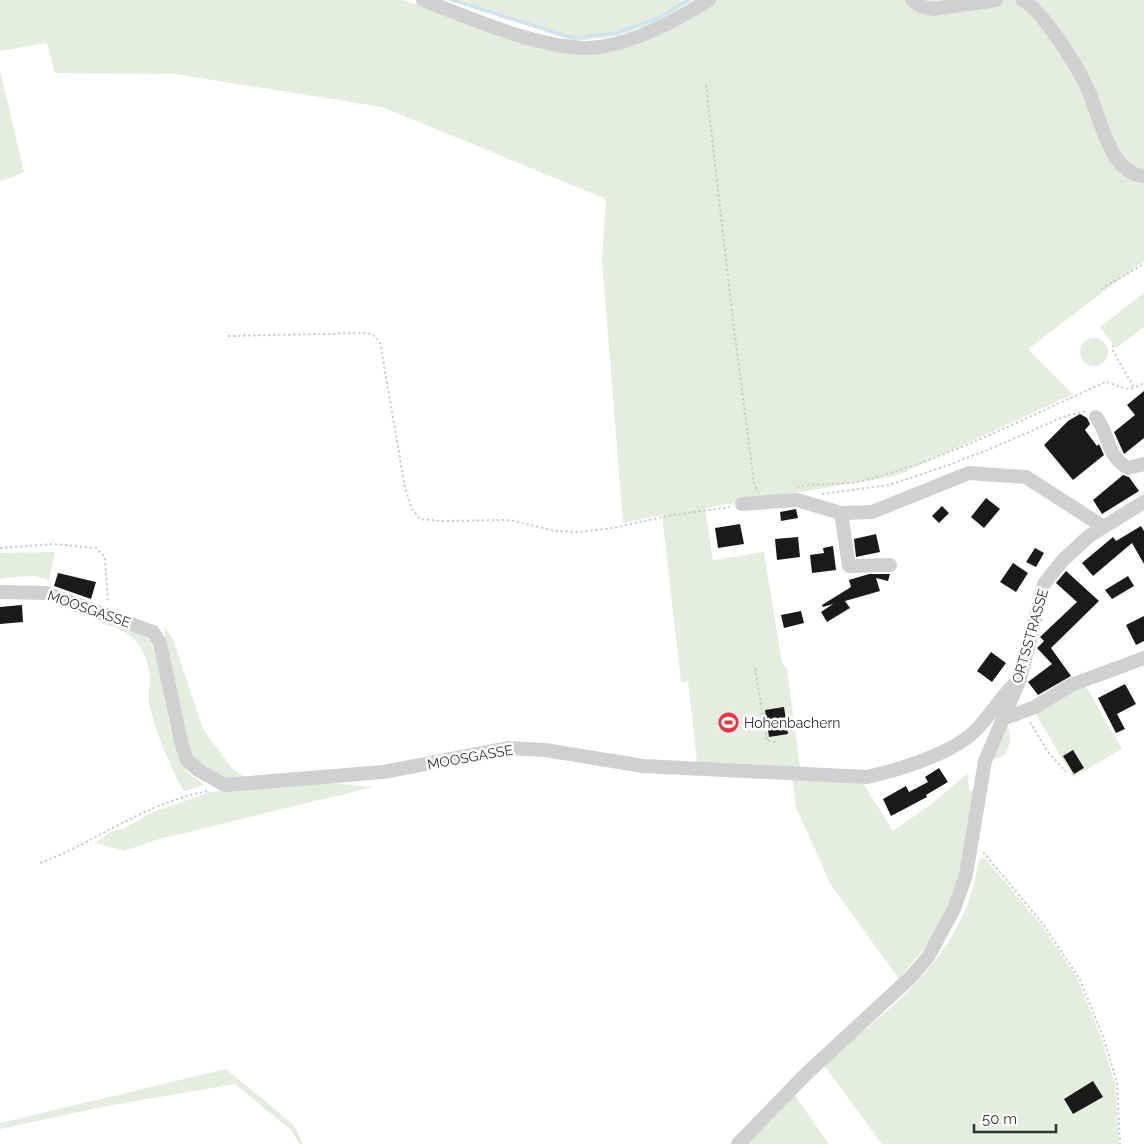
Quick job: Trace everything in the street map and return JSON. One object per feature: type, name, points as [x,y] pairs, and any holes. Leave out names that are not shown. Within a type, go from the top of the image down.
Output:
[{"type":"street","points":[[423,0],[512,32],[544,41],[583,47],[613,44],[658,28],[709,0]]},
{"type":"street","points":[[912,0],[923,7],[933,9],[996,0]]},
{"type":"street","points":[[1022,0],[1029,3],[1038,14],[1085,82],[1104,134],[1117,159],[1130,172],[1144,176]]},
{"type":"street","points":[[1096,417],[1101,423],[1109,449],[1121,464],[1128,468],[1144,464]]},
{"type":"street","points":[[742,504],[797,500],[841,513],[872,512],[969,473],[1026,477],[1102,526]]},
{"type":"street","name":"ORTSSTRASSE","points":[[738,1144],[806,1074],[898,990],[928,957],[954,909],[966,875],[985,761],[1004,720],[1020,678],[1044,584],[1073,549],[1102,526],[1144,502]]},
{"type":"street","points":[[841,513],[849,566],[890,565]]},
{"type":"street","name":"MOOSGASSE","points":[[0,592],[46,593],[145,628],[157,636],[181,742],[187,760],[198,770],[225,786],[383,772],[509,748],[545,750],[643,766],[867,777],[892,772],[920,761],[975,731],[1006,691],[1020,678]]},
{"type":"street","points":[[1004,720],[1071,685],[1144,658]]},
{"type":"path","points":[[706,85],[754,483],[758,492],[763,494]]},
{"type":"path","points":[[1101,289],[1144,264]]},
{"type":"path","points":[[228,336],[365,333],[373,335],[380,342],[405,488],[412,509],[420,518],[442,521],[510,520],[556,531],[578,532],[613,528],[667,516],[742,504]]},
{"type":"path","points":[[1113,345],[1112,348],[1136,387]]},
{"type":"path","points":[[793,488],[863,481],[960,447],[1106,382],[1125,389],[1132,389],[1144,383]]},
{"type":"path","points":[[814,494],[889,485],[990,449],[1063,417],[1084,410],[1096,417]]},
{"type":"path","points":[[0,548],[53,544],[96,548],[105,557],[109,615]]},
{"type":"path","points":[[755,668],[767,741],[779,742]]},
{"type":"path","points":[[1023,711],[1048,752],[1066,772]]},
{"type":"path","points":[[40,863],[61,855],[189,794],[217,790],[225,786]]},
{"type":"path","points":[[972,842],[997,868],[1044,924],[1079,978],[1102,1036],[1117,1083],[1120,1144]]},
{"type":"shaded area","points":[[0,0],[402,0],[574,48],[619,49],[715,0],[1144,0],[1144,261],[1028,349],[1073,394],[896,476],[705,508],[713,560],[764,552],[782,663],[787,669],[800,767],[697,763],[688,681],[681,682],[662,515],[623,523],[602,260],[606,199],[382,107],[175,74],[55,73],[47,43],[0,51]]},
{"type":"shaded area","points":[[446,0],[694,0],[659,21],[617,36],[574,41]]},
{"type":"shaded area","points":[[0,70],[24,172],[0,182]]},
{"type":"shaded area","points":[[1144,293],[1144,327],[1116,348],[1100,327]]},
{"type":"shaded area","points":[[1094,338],[1104,342],[1108,352],[1104,362],[1094,366],[1084,362],[1080,352],[1084,342]]},
{"type":"shaded area","points":[[55,552],[49,580],[34,576],[1,578],[0,581],[0,553]]},
{"type":"shaded area","points":[[102,621],[140,632],[150,640],[156,655],[171,732],[182,764],[189,774],[205,785],[184,791],[168,760],[154,723],[149,702],[149,671],[144,653],[134,639],[120,630],[102,624]]},
{"type":"shaded area","points":[[165,628],[172,637],[203,729],[231,767],[248,780],[221,780],[193,758],[180,718],[165,639]]},
{"type":"shaded area","points":[[1084,683],[1122,749],[1073,777],[1033,709]]},
{"type":"shaded area","points":[[1006,724],[1010,736],[1009,748],[1004,756],[991,760]]},
{"type":"shaded area","points":[[968,773],[969,790],[974,791],[963,861],[953,895],[934,934],[899,979],[831,885],[796,808],[792,777],[863,783],[893,831],[930,805]]},
{"type":"shaded area","points":[[321,782],[373,787],[156,840],[124,851],[94,843],[114,830],[123,829],[153,812],[210,792]]},
{"type":"shaded area","points":[[984,857],[1042,926],[1077,978],[1101,1037],[1115,1084],[1119,1144],[882,1144],[823,1064],[888,1010],[928,970],[945,948],[959,923],[970,897],[979,860]]},
{"type":"shaded area","points":[[226,1069],[294,1125],[303,1144],[299,1144],[292,1131],[235,1084],[107,1106],[0,1129],[0,1123]]},
{"type":"shaded area","points":[[793,1093],[829,1144],[745,1144]]},
{"type":"building","points":[[1144,391],[1144,438],[1124,454],[1114,432],[1135,415],[1127,405]]},
{"type":"building","points":[[1080,414],[1087,418],[1090,424],[1085,430],[1097,446],[1099,444],[1104,455],[1073,480],[1044,445],[1068,421]]},
{"type":"building","points":[[1123,475],[1129,477],[1139,491],[1102,514],[1093,500]]},
{"type":"building","points":[[986,498],[1000,509],[984,528],[971,517]]},
{"type":"building","points":[[942,506],[949,513],[939,523],[932,516]]},
{"type":"building","points":[[796,509],[798,518],[781,521],[780,512]]},
{"type":"building","points":[[740,524],[744,544],[718,548],[715,528]]},
{"type":"building","points":[[1141,526],[1144,531],[1144,564],[1132,543],[1093,576],[1082,563],[1113,537],[1116,541]]},
{"type":"building","points":[[876,534],[880,552],[856,557],[854,539]]},
{"type":"building","points":[[798,537],[800,557],[777,560],[775,539]]},
{"type":"building","points":[[833,546],[836,570],[812,573],[810,555],[824,553],[823,548]]},
{"type":"building","points":[[1035,548],[1044,553],[1036,567],[1026,562]]},
{"type":"building","points":[[1013,563],[1028,573],[1016,592],[1000,582]]},
{"type":"building","points":[[1066,571],[1099,601],[1051,648],[1071,676],[1038,695],[1028,682],[1052,664],[1037,648],[1044,641],[1040,637],[1077,602],[1056,583]]},
{"type":"building","points":[[58,573],[96,582],[91,599],[54,586]]},
{"type":"building","points":[[869,574],[890,574],[888,581],[876,578],[880,591],[845,601],[850,608],[827,622],[821,612],[833,604],[823,607],[822,605],[851,587],[849,580]]},
{"type":"building","points":[[1128,576],[1134,586],[1112,599],[1105,590]]},
{"type":"building","points":[[22,605],[23,622],[0,624],[0,607]]},
{"type":"building","points":[[801,611],[804,623],[784,628],[781,615]]},
{"type":"building","points":[[1144,616],[1144,641],[1136,645],[1126,625]]},
{"type":"building","points":[[991,652],[1006,663],[992,682],[977,671]]},
{"type":"building","points":[[1125,684],[1136,704],[1117,714],[1125,729],[1116,733],[1098,698]]},
{"type":"building","points":[[784,707],[788,734],[769,737],[765,710]]},
{"type":"building","points":[[1073,750],[1084,768],[1074,774],[1063,756]]},
{"type":"building","points":[[939,768],[948,782],[926,795],[927,797],[891,816],[883,799],[906,786],[909,792],[928,782],[925,777]]},
{"type":"building","points":[[1093,1081],[1103,1097],[1073,1114],[1064,1099]]},
{"type":"waterway","points":[[453,0],[573,38],[616,33],[658,18],[688,0]]},
{"type":"place","name":"Hohenbachern","points":[[728,723]]}]
